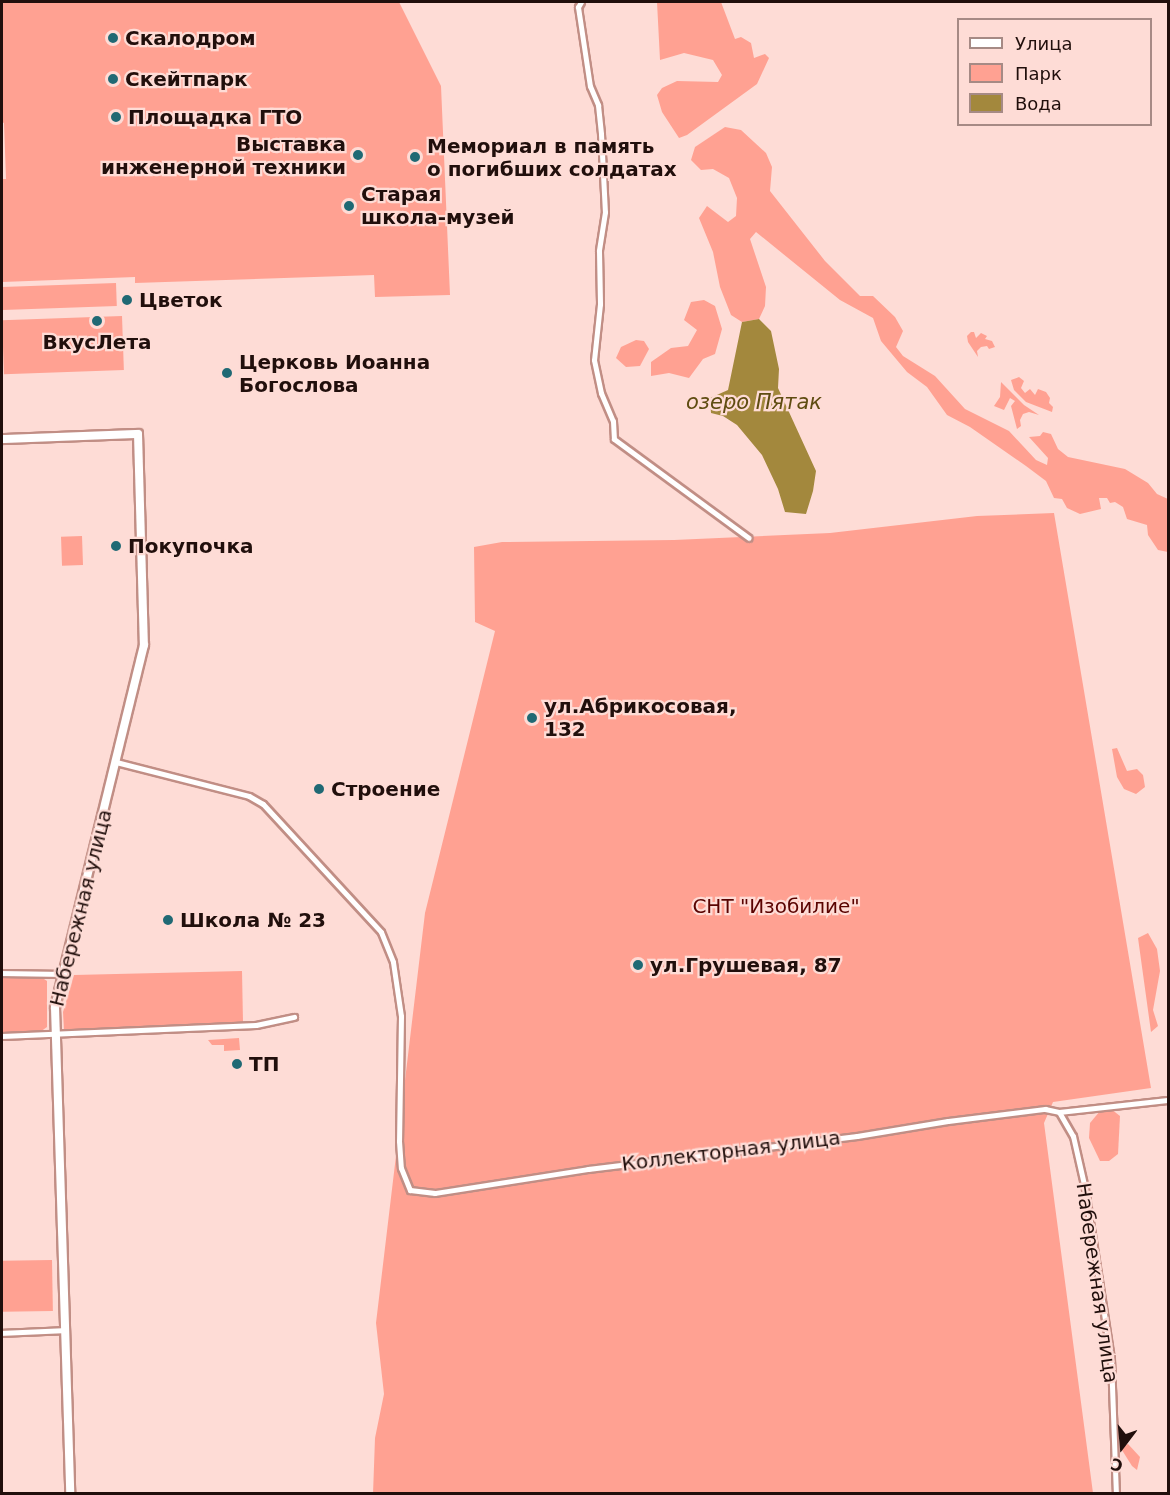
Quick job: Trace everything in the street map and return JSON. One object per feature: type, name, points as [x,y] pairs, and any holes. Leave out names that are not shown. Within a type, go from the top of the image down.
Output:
[{"type":"street","points":[[581,2],[578,7],[590,86],[597,105],[601,134],[605,212],[598,251],[600,304],[594,360],[601,393],[613,421],[614,439],[749,538]]},
{"type":"street","name":"Набережная улица","points":[[2,439],[138,434],[144,645],[55,1007],[54,1034],[70,1494]]},
{"type":"street","name":"Коллекторная улица","points":[[116,762],[249,796],[263,804],[381,932],[393,962],[401,1016],[399,1141],[401,1168],[410,1190],[435,1193],[588,1169],[857,1136],[948,1121],[1045,1109],[1059,1112],[1167,1100]]},
{"type":"street","points":[[2,973],[62,974]]},
{"type":"street","points":[[2,1036],[256,1025],[294,1017]]},
{"type":"street","name":"Набережная улица","points":[[1059,1112],[1072,1136],[1085,1189],[1111,1359],[1116,1494]]},
{"type":"street","points":[[2,1333],[65,1330]]},
{"type":"green space","points":[[2,2],[399,2],[441,86],[450,295],[375,297],[374,275],[135,283],[135,277],[2,282],[2,179],[6,179],[4,123],[2,122]]},
{"type":"green space","points":[[657,2],[721,2],[735,39],[741,37],[751,43],[754,58],[765,54],[769,58],[757,84],[687,135],[679,138],[662,112],[657,95],[662,88],[677,81],[718,82],[722,75],[713,60],[684,53],[660,60]]},
{"type":"green space","points":[[725,127],[741,130],[766,153],[772,167],[770,191],[825,261],[860,296],[873,296],[895,317],[903,331],[896,347],[903,356],[935,376],[965,409],[1009,431],[1036,460],[1047,465],[1048,458],[1029,437],[1040,436],[1043,432],[1051,434],[1058,449],[1068,457],[1125,469],[1148,483],[1157,494],[1168,499],[1168,552],[1158,550],[1148,535],[1147,525],[1127,519],[1123,507],[1115,502],[1110,503],[1107,498],[1099,498],[1101,509],[1080,514],[1067,508],[1062,499],[1054,498],[1046,481],[970,427],[947,415],[927,387],[907,372],[881,341],[873,318],[840,300],[756,232],[750,239],[766,287],[765,306],[759,319],[742,322],[731,315],[720,287],[713,252],[699,218],[707,206],[728,222],[736,216],[737,198],[729,178],[713,169],[701,170],[691,160],[695,147]]},
{"type":"green space","points":[[116,283],[117,306],[3,310],[2,287]]},
{"type":"green space","points":[[704,300],[715,306],[722,329],[715,354],[703,359],[689,378],[669,373],[651,376],[651,362],[671,348],[688,346],[697,330],[684,320],[691,302]]},
{"type":"green space","points":[[122,316],[124,370],[4,374],[2,320]]},
{"type":"green space","points":[[974,332],[976,338],[981,333],[987,336],[985,339],[992,341],[995,347],[989,349],[987,346],[981,347],[977,351],[978,357],[968,342],[967,336]]},
{"type":"green space","points":[[636,340],[644,341],[649,349],[640,366],[626,367],[616,358],[621,347]]},
{"type":"green space","points":[[1019,377],[1024,381],[1021,388],[1025,393],[1030,389],[1035,395],[1038,389],[1046,392],[1050,398],[1049,403],[1053,407],[1052,412],[1026,402],[1014,390],[1011,380]]},
{"type":"green space","points":[[1001,382],[1024,405],[1039,415],[1029,412],[1023,414],[1020,420],[1021,426],[1017,429],[1011,406],[1015,401],[1010,398],[1004,410],[994,406],[1000,397]]},
{"type":"green space","name":"СНТ \"Изобилие\"","points":[[1054,513],[1151,1088],[1053,1102],[1044,1123],[1093,1493],[373,1494],[375,1438],[384,1394],[376,1323],[425,913],[495,631],[475,622],[474,547],[502,542],[674,540],[830,533],[977,516]]},
{"type":"green space","points":[[82,536],[83,565],[62,566],[61,537]]},
{"type":"green space","points":[[1117,748],[1127,771],[1137,769],[1143,775],[1145,787],[1136,794],[1124,789],[1117,777],[1112,749]]},
{"type":"green space","points":[[1148,933],[1157,949],[1160,971],[1153,1010],[1158,1026],[1151,1032],[1138,938]]},
{"type":"green space","points":[[242,971],[243,1022],[64,1030],[63,1012],[74,975]]},
{"type":"green space","points":[[38,975],[47,981],[47,1027],[40,1032],[2,1034],[2,976]]},
{"type":"green space","points":[[239,1038],[240,1050],[224,1051],[224,1045],[212,1045],[208,1040]]},
{"type":"green space","points":[[1111,1109],[1120,1116],[1118,1154],[1109,1161],[1100,1161],[1089,1138],[1090,1123],[1100,1111]]},
{"type":"green space","points":[[52,1260],[53,1311],[3,1312],[2,1261]]},
{"type":"green space","points":[[1128,1444],[1140,1457],[1137,1470],[1120,1447]]},
{"type":"water","name":"озеро Пятак","points":[[759,319],[771,331],[779,369],[778,388],[816,471],[806,514],[785,512],[778,489],[762,455],[737,425],[723,416],[711,413],[710,398],[728,390],[742,322]]},
{"type":"place","name":"Скалодром","points":[[113,38]]},
{"type":"place","name":"Скейтпарк","points":[[113,79]]},
{"type":"place","name":"Площадка ГТО","points":[[116,117]]},
{"type":"place","name":"Выставка инженерной техники","points":[[358,155]]},
{"type":"place","name":"Мемориал в память о погибших солдатах","points":[[415,157]]},
{"type":"place","name":"Старая школа-музей","points":[[349,206]]},
{"type":"place","name":"Цветок","points":[[127,300]]},
{"type":"place","name":"ВкусЛета","points":[[97,321]]},
{"type":"place","name":"Церковь Иоанна Богослова","points":[[227,373]]},
{"type":"place","name":"Покупочка","points":[[116,546]]},
{"type":"place","name":"ул.Абрикосовая, 132","points":[[532,718]]},
{"type":"place","name":"Строение","points":[[319,789]]},
{"type":"place","name":"Школа № 23","points":[[168,920]]},
{"type":"place","name":"ул.Грушевая, 87","points":[[638,965]]},
{"type":"place","name":"ТП","points":[[237,1064]]}]
